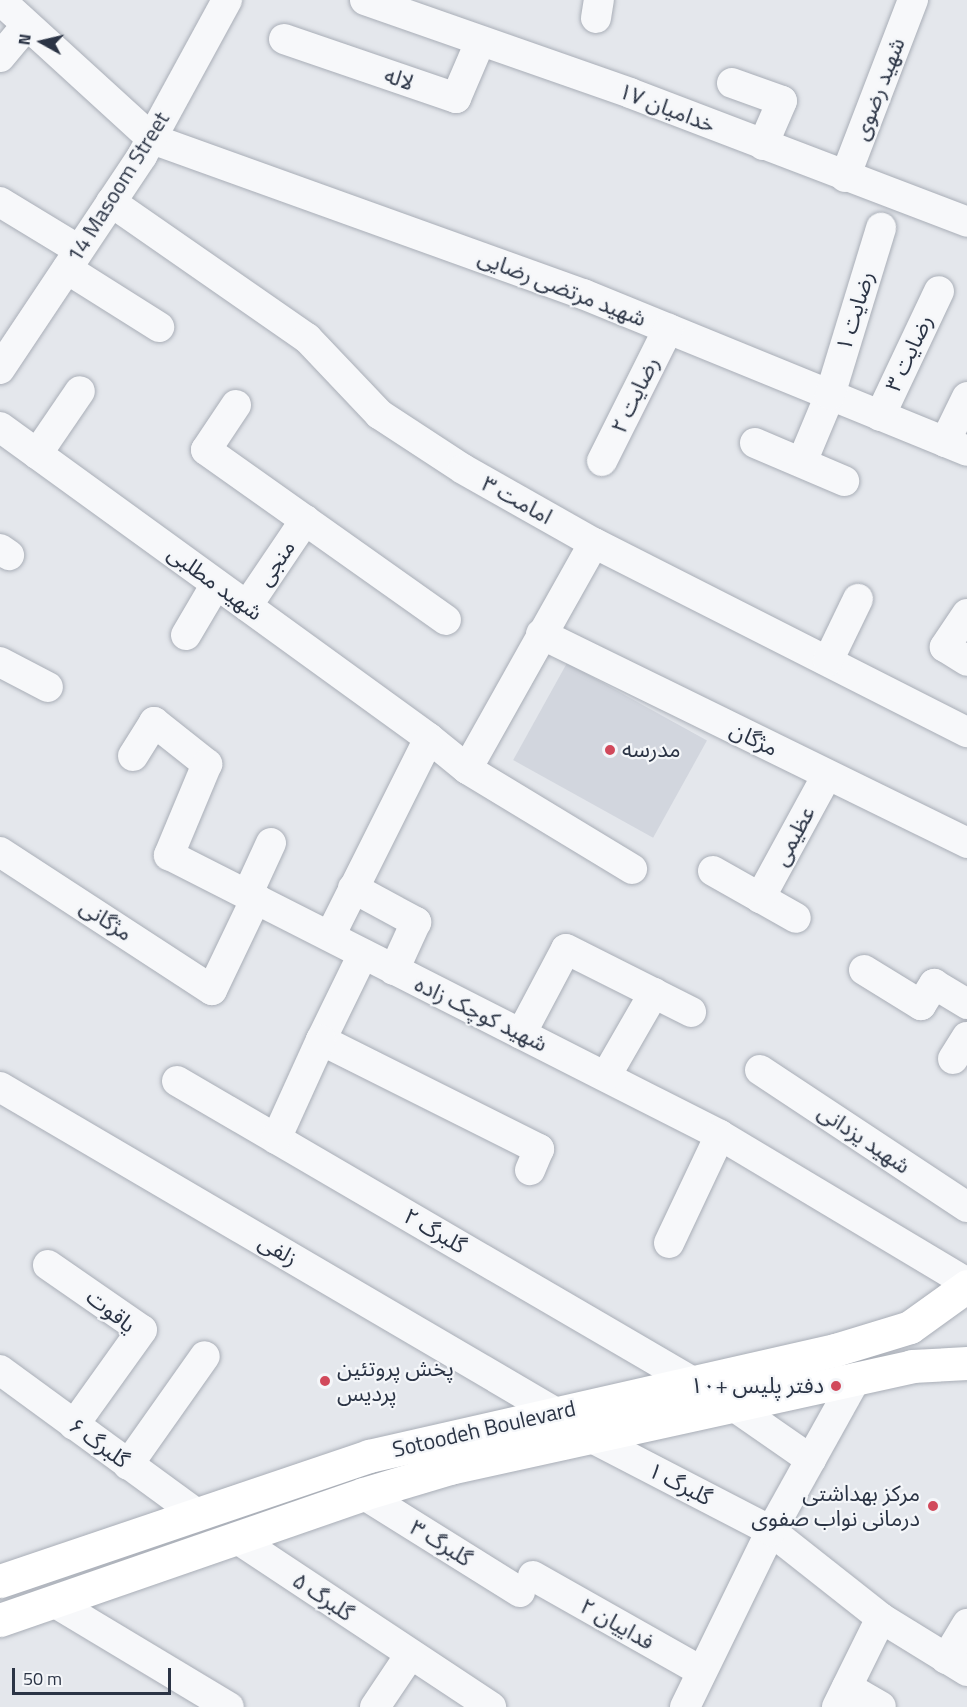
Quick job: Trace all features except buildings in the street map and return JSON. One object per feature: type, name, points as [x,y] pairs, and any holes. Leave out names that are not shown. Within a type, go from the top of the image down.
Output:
[{"type":"main road","name":"Sotoodeh Boulevard","points":[[0,1581],[369,1456],[835,1350],[910,1327],[967,1285]]},
{"type":"main road","name":"Sotoodeh Boulevard","points":[[0,1620],[363,1494],[460,1465],[912,1366],[967,1363]]},
{"type":"street","points":[[0,0],[25,27],[152,139]]},
{"type":"street","name":"14 Masoom Street","points":[[0,369],[152,139],[227,0]]},
{"type":"street","name":"خدامیان ۱۷","points":[[364,0],[630,93],[845,177],[964,212]]},
{"type":"street","name":"شهید رضوی","points":[[845,177],[913,0]]},
{"type":"street","points":[[0,57],[25,27]]},
{"type":"street","name":"لاله","points":[[284,39],[456,98],[480,42]]},
{"type":"street","points":[[732,83],[782,101],[763,145]]},
{"type":"street","name":"شهید مرتضی رضایی","points":[[152,139],[582,294],[956,447]]},
{"type":"street","points":[[0,202],[159,327]]},
{"type":"street","name":"امامت ۳","points":[[111,202],[313,342],[378,414],[463,469],[594,543],[967,732]]},
{"type":"street","name":"رضایت ۱","points":[[802,462],[830,395],[881,228]]},
{"type":"street","name":"رضایت ۳","points":[[880,416],[939,291]]},
{"type":"street","name":"رضایت ۲","points":[[602,461],[668,329]]},
{"type":"street","points":[[37,454],[80,391]]},
{"type":"street","points":[[956,447],[967,397]]},
{"type":"street","points":[[236,405],[206,450],[446,620]]},
{"type":"street","name":"شهید مطلبی","points":[[0,427],[429,738],[467,770],[632,868]]},
{"type":"street","points":[[755,443],[844,481]]},
{"type":"street","name":"منجی","points":[[247,606],[304,520]]},
{"type":"street","points":[[467,770],[541,634],[594,543]]},
{"type":"street","points":[[186,635],[216,584]]},
{"type":"street","points":[[828,661],[858,599]]},
{"type":"street","points":[[967,614],[945,647],[967,661]]},
{"type":"street","name":"مژگان","points":[[541,634],[827,775],[963,850]]},
{"type":"street","points":[[0,662],[48,687]]},
{"type":"street","name":"شهید کوچک زاده","points":[[133,756],[154,722],[207,764],[169,855],[720,1135],[967,1285]]},
{"type":"street","points":[[330,936],[429,738]]},
{"type":"street","name":"عظیمی","points":[[760,898],[827,775]]},
{"type":"street","points":[[252,896],[271,843]]},
{"type":"street","name":"مژگانی","points":[[0,852],[212,990],[252,896]]},
{"type":"street","points":[[713,871],[796,918]]},
{"type":"street","points":[[353,888],[416,922],[394,970]]},
{"type":"street","points":[[521,1034],[566,949],[691,1012]]},
{"type":"street","points":[[276,1139],[363,954]]},
{"type":"street","points":[[864,970],[921,1005],[934,984],[967,1004]]},
{"type":"street","points":[[606,1076],[654,993]]},
{"type":"street","points":[[321,1040],[539,1149],[530,1170]]},
{"type":"street","name":"شهید یزدانی","points":[[760,1070],[967,1207]]},
{"type":"street","name":"گلبرگ ۲","points":[[177,1081],[693,1382]]},
{"type":"street","name":"زلفی","points":[[0,1087],[556,1413]]},
{"type":"street","points":[[669,1243],[720,1135]]},
{"type":"street","name":"یاقوت","points":[[48,1265],[142,1330],[74,1425]]},
{"type":"street","points":[[128,1465],[205,1356]]},
{"type":"street","name":"گلبرگ ۶","points":[[0,1370],[198,1515]]},
{"type":"street","points":[[686,1707],[700,1671],[771,1531],[856,1378]]},
{"type":"street","points":[[732,1405],[811,1461]]},
{"type":"street","name":"گلبرگ ۱","points":[[588,1436],[771,1531],[881,1618],[956,1665]]},
{"type":"street","name":"گلبرگ ۳","points":[[363,1494],[526,1584]]},
{"type":"street","name":"گلبرگ ۵","points":[[236,1539],[491,1707]]},
{"type":"street","name":"فداییان ۲","points":[[526,1584],[700,1671]]},
{"type":"street","points":[[54,1602],[220,1704]]},
{"type":"street","points":[[881,1618],[842,1697],[881,1707]]},
{"type":"street","points":[[956,1665],[967,1624]]},
{"type":"street","points":[[375,1707],[411,1655]]},
{"type":"shaded area","name":"مدرسه","points":[[567,663],[707,741],[653,838],[513,760]]},
{"type":"place","name":"مدرسه","points":[[610,750]]},
{"type":"place","name":"پخش پروتئین پردیس","points":[[325,1381]]},
{"type":"place","name":"دفتر پلیس +۱۰","points":[[836,1386]]},
{"type":"place","name":"مرکز بهداشتی درمانی نواب صفوی","points":[[933,1506]]}]
